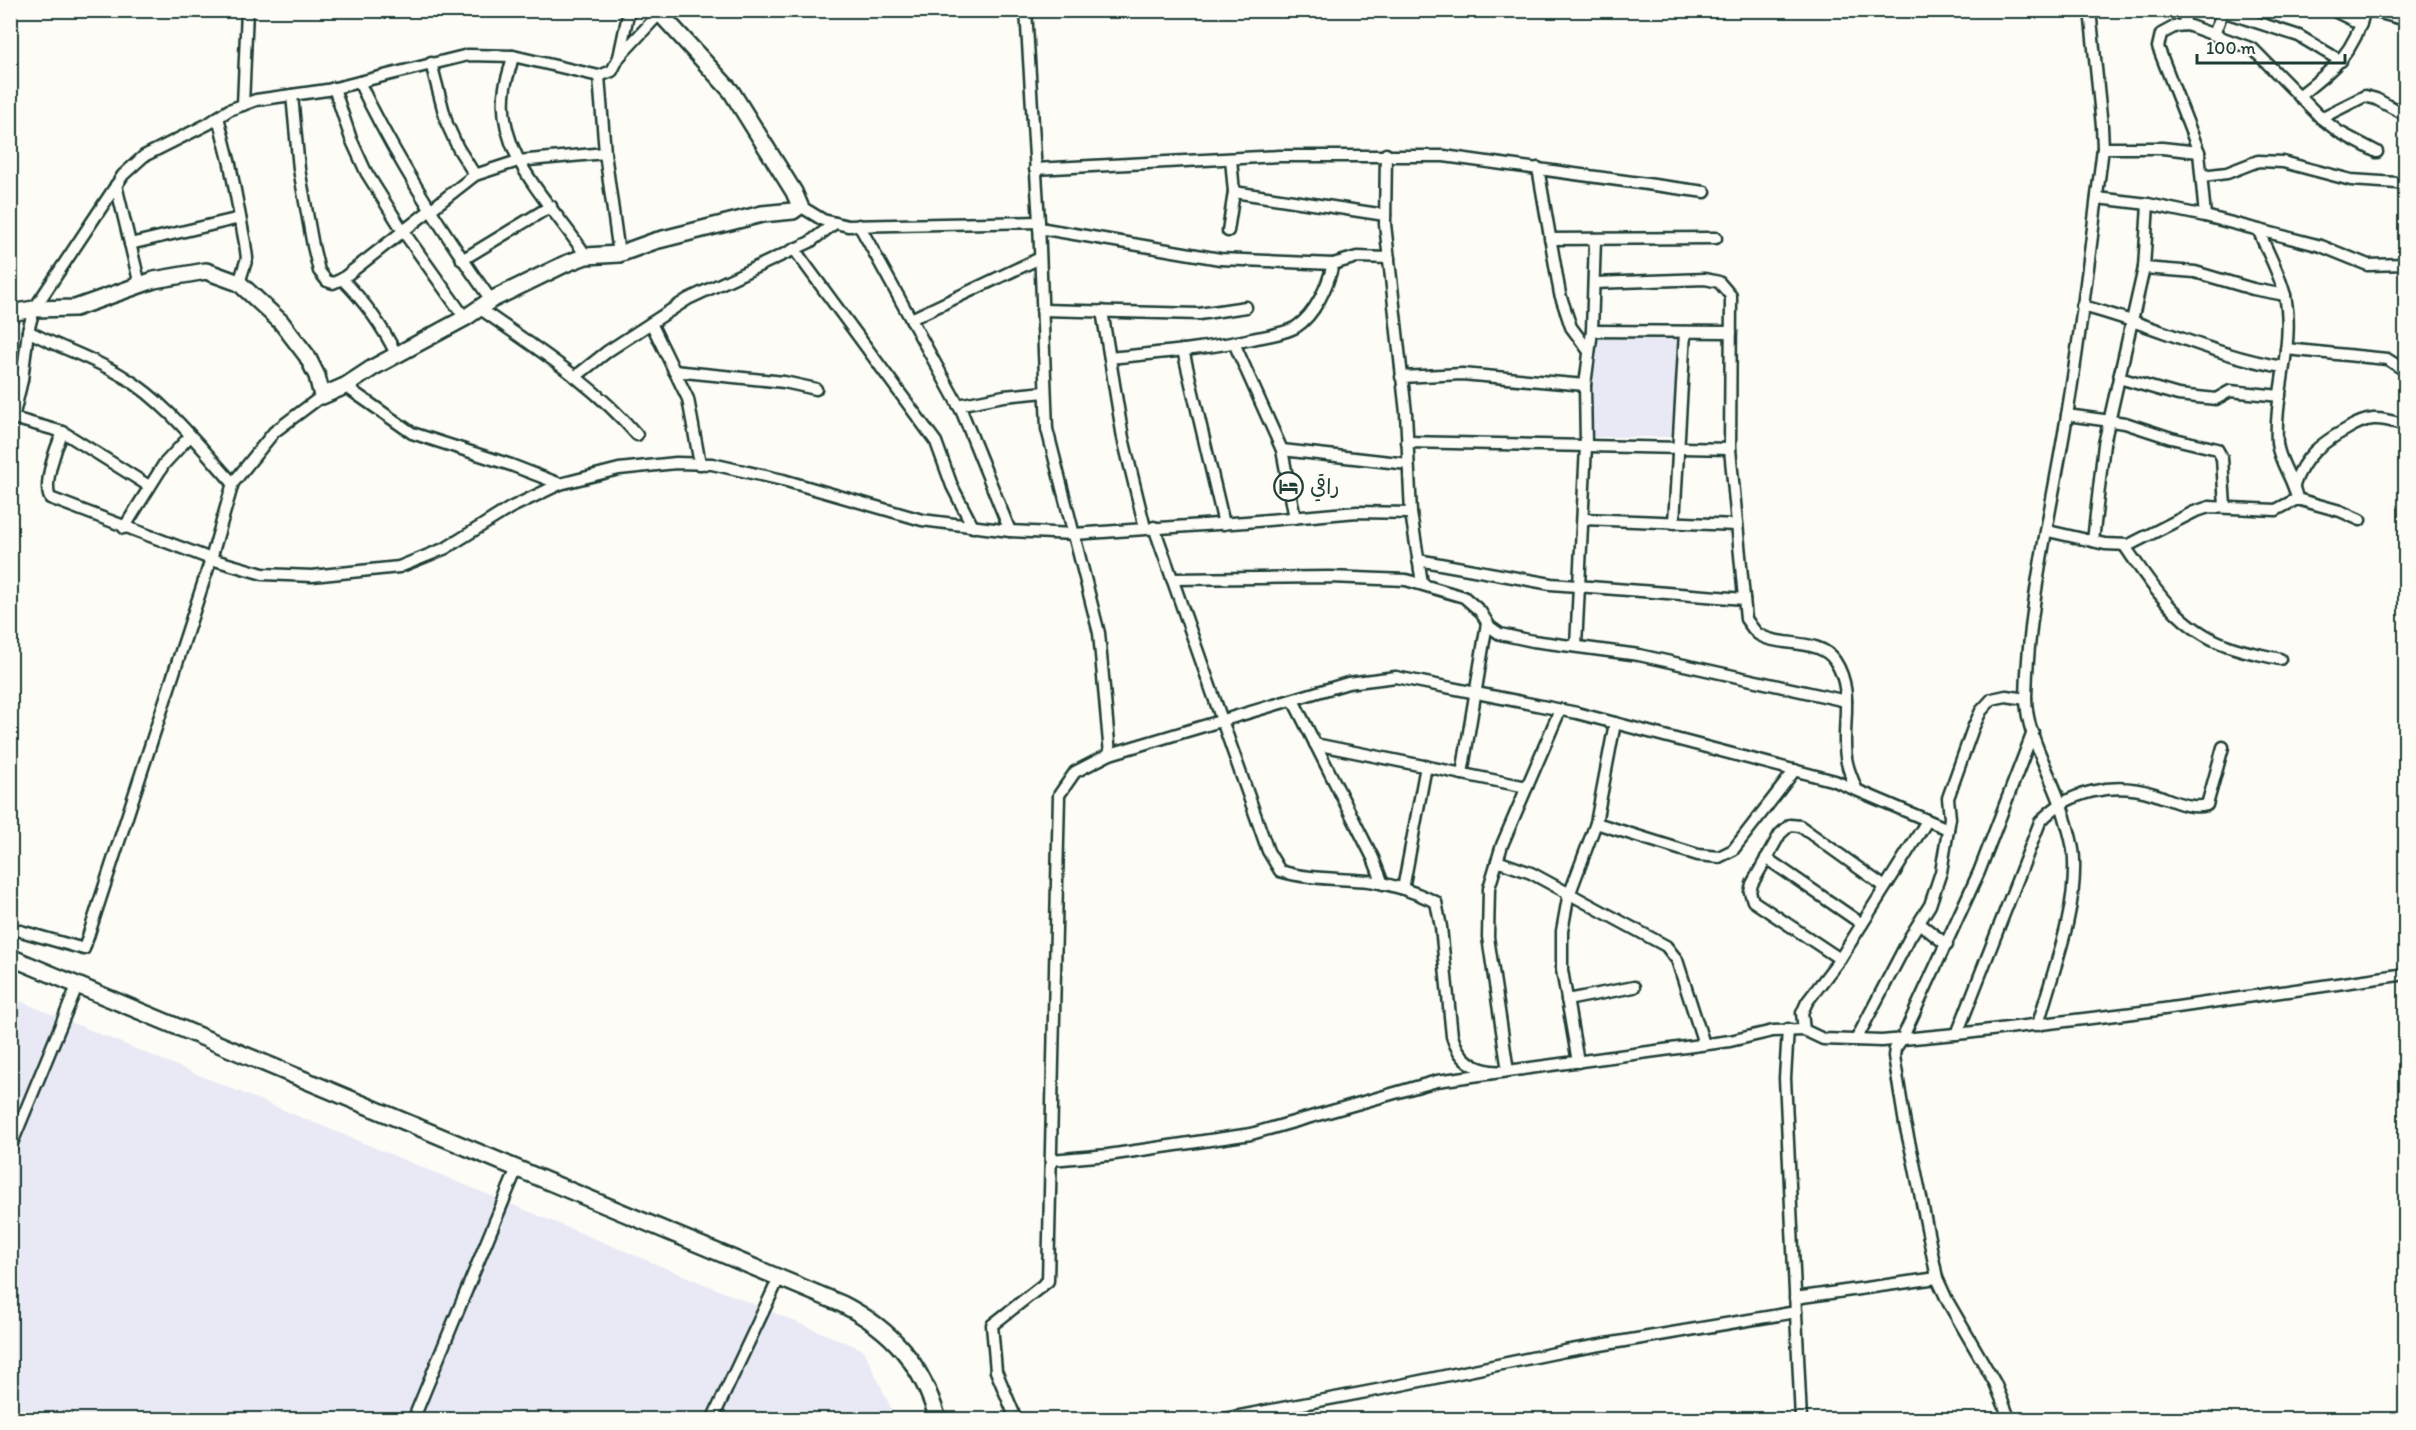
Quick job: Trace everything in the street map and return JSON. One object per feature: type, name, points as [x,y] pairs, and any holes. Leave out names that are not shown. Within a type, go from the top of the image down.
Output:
[{"type":"street","points":[[243,105],[247,10]]},
{"type":"street","points":[[619,57],[629,10]]},
{"type":"street","points":[[1026,10],[1039,225],[1047,429],[1099,633],[1110,754]]},
{"type":"street","points":[[2038,1024],[2070,910],[2074,860],[2061,802],[2040,753],[2026,699],[2032,620],[2067,415],[2103,148],[2090,10]]},
{"type":"street","points":[[2184,25],[2186,10]]},
{"type":"street","points":[[2332,10],[2361,24]]},
{"type":"street","points":[[2299,96],[2341,61],[2353,44],[2367,10],[2406,20]]},
{"type":"street","points":[[2214,35],[2222,11],[2299,36],[2341,61]]},
{"type":"street","points":[[149,486],[63,432],[12,418],[22,380],[28,331],[34,309],[123,175],[144,156],[229,110],[256,100],[334,88],[468,55],[513,56],[599,76],[612,70],[619,57],[658,12],[731,92],[794,192],[800,206],[823,219],[835,223],[859,225],[1039,225],[1220,259],[1333,264],[1357,257],[1389,258]]},
{"type":"street","points":[[2205,216],[2199,152],[2158,47],[2162,34],[2184,25],[2246,46],[2259,53],[2321,118],[2339,132],[2377,152]]},
{"type":"street","points":[[513,56],[505,88],[504,112],[512,150],[586,256]]},
{"type":"street","points":[[431,63],[447,124],[458,148],[475,175]]},
{"type":"street","points":[[599,76],[605,153],[619,254]]},
{"type":"street","points":[[359,82],[376,118],[462,260],[485,304],[575,376],[621,416],[637,435]]},
{"type":"street","points":[[334,88],[351,140],[366,172],[403,231],[465,318]]},
{"type":"street","points":[[292,95],[299,169],[319,271],[327,281],[333,283],[342,279],[475,175],[518,161],[605,153]]},
{"type":"street","points":[[2321,118],[2365,96],[2376,99],[2406,115]]},
{"type":"street","points":[[218,117],[230,164],[247,258],[239,283]]},
{"type":"street","points":[[2103,148],[2162,148],[2199,152]]},
{"type":"street","points":[[1035,170],[1231,159],[1386,154],[1444,156],[1705,192]]},
{"type":"street","points":[[1386,154],[1389,258],[1407,442],[1411,513],[1422,583]]},
{"type":"street","points":[[1228,231],[1234,192],[1231,159]]},
{"type":"street","points":[[2202,176],[2227,173],[2258,161],[2283,162],[2351,180],[2406,185]]},
{"type":"street","points":[[1538,168],[1560,294],[1571,327],[1588,350]]},
{"type":"street","points":[[116,185],[140,285]]},
{"type":"street","points":[[1234,192],[1386,215]]},
{"type":"street","points":[[2097,198],[2148,204],[2205,216],[2321,246],[2368,265],[2406,264]]},
{"type":"street","points":[[2093,541],[2104,444],[2144,268],[2148,204]]},
{"type":"street","points":[[462,260],[551,206]]},
{"type":"street","points":[[10,928],[84,949],[211,559],[233,483],[274,432],[321,396],[345,386],[396,354],[465,318],[485,304],[586,256],[619,254],[655,241],[762,214],[793,211],[800,206]]},
{"type":"street","points":[[130,244],[240,218]]},
{"type":"street","points":[[575,376],[608,351],[688,299],[810,242],[835,223]]},
{"type":"street","points":[[859,225],[958,405],[1010,531]]},
{"type":"street","points":[[2259,231],[2285,295],[2286,349],[2277,444],[2281,459],[2294,485],[2297,499]]},
{"type":"street","points":[[1550,239],[1716,238]]},
{"type":"street","points":[[1576,646],[1586,446],[1585,384],[1592,331],[1595,239]]},
{"type":"street","points":[[794,249],[936,442],[952,486],[973,527]]},
{"type":"street","points":[[911,319],[1040,258]]},
{"type":"street","points":[[1110,357],[1234,343],[1297,327],[1311,312],[1328,286],[1333,264]]},
{"type":"street","points":[[2144,268],[2195,272],[2253,289],[2285,295]]},
{"type":"street","points":[[10,313],[34,309],[75,308],[154,280],[206,272],[239,283],[281,322],[307,356],[317,376],[321,396]]},
{"type":"street","points":[[342,279],[363,300],[378,321],[396,354]]},
{"type":"street","points":[[1594,283],[1705,279],[1719,282],[1731,296],[1730,449],[1746,619],[1755,632],[1768,639],[1822,651],[1834,659],[1846,690],[1845,757],[1856,788]]},
{"type":"street","points":[[2082,306],[2133,320],[2206,348],[2283,367]]},
{"type":"street","points":[[1042,310],[1199,314],[1246,307]]},
{"type":"street","points":[[1102,311],[1123,438],[1150,528],[1172,579],[1268,851],[1280,871],[1305,877],[1371,881],[1416,892],[1437,902],[1452,1036],[1456,1049],[1467,1064],[1481,1070],[1508,1071]]},
{"type":"street","points":[[651,323],[688,399],[700,464]]},
{"type":"street","points":[[28,331],[126,377],[157,403],[233,483]]},
{"type":"street","points":[[1592,331],[1731,333]]},
{"type":"street","points":[[1674,523],[1685,332]]},
{"type":"street","points":[[1234,343],[1282,450],[1294,518]]},
{"type":"street","points":[[2286,349],[2387,359],[2404,366]]},
{"type":"street","points":[[1183,350],[1224,524]]},
{"type":"street","points":[[674,371],[784,382],[816,389]]},
{"type":"street","points":[[1401,377],[1462,374],[1585,384]]},
{"type":"street","points":[[2119,378],[2178,395],[2216,399],[2230,391],[2280,396]]},
{"type":"street","points":[[345,386],[412,433],[511,465],[560,484]]},
{"type":"street","points":[[958,405],[1004,396],[1045,392]]},
{"type":"street","points":[[2067,415],[2109,420],[2217,449],[2222,458],[2225,507]]},
{"type":"street","points":[[2294,485],[2307,458],[2317,447],[2334,435],[2371,419],[2406,425]]},
{"type":"street","points":[[63,432],[53,458],[48,496],[124,528],[211,559],[263,574],[312,576],[399,567],[446,548],[510,508],[560,484],[619,469],[676,463],[712,464],[783,480],[922,520],[1010,531],[1074,534],[1357,512],[1411,513]]},
{"type":"street","points":[[124,528],[164,464],[190,436]]},
{"type":"street","points":[[1407,442],[1730,449]]},
{"type":"street","points":[[1282,450],[1408,464]]},
{"type":"street","points":[[2048,531],[2093,541],[2129,545],[2194,512],[2209,507],[2251,511],[2276,510],[2297,499],[2340,511],[2360,520]]},
{"type":"street","points":[[1582,519],[1737,525]]},
{"type":"street","points":[[2124,545],[2162,599],[2189,625],[2224,645],[2280,660]]},
{"type":"street","points":[[1418,560],[1551,584],[1744,600]]},
{"type":"street","points":[[1172,579],[1330,577],[1406,579],[1464,597],[1500,634],[1640,655],[1846,701]]},
{"type":"street","points":[[1462,774],[1487,623]]},
{"type":"street","points":[[1014,1419],[996,1371],[993,1325],[1048,1281],[1059,795],[1075,772],[1110,754],[1348,683],[1396,677],[1560,710],[1796,770],[1856,788],[1948,829]]},
{"type":"street","points":[[1856,1040],[1930,904],[1941,872],[1950,818],[1948,798],[1981,711],[1992,699],[2006,696],[2026,699]]},
{"type":"street","points":[[1293,700],[1373,858],[1383,884]]},
{"type":"street","points":[[1508,1071],[1488,937],[1489,888],[1497,861],[1560,710]]},
{"type":"street","points":[[1578,1062],[1562,970],[1562,931],[1570,893],[1596,823],[1615,723]]},
{"type":"street","points":[[2010,1419],[1995,1383],[1953,1311],[1937,1278],[1905,1124],[1894,1056],[1895,1049],[1947,945],[1979,872],[2034,732]]},
{"type":"street","points":[[1315,744],[1527,787]]},
{"type":"street","points":[[1957,1034],[2040,822],[2061,802],[2083,793],[2117,788],[2151,793],[2195,808],[2207,804],[2223,747]]},
{"type":"street","points":[[1403,889],[1426,766]]},
{"type":"street","points":[[1596,823],[1698,855],[1719,857],[1733,850],[1796,770]]},
{"type":"street","points":[[1804,1030],[1802,1012],[1840,959],[1927,821]]},
{"type":"street","points":[[1840,959],[1753,901],[1750,892],[1752,884],[1779,834],[1790,825],[1800,826],[1885,887]]},
{"type":"street","points":[[1766,858],[1862,924]]},
{"type":"street","points":[[1497,861],[1531,873],[1666,945],[1677,960],[1704,1044]]},
{"type":"street","points":[[1919,923],[1947,945]]},
{"type":"street","points":[[10,957],[842,1304],[881,1326],[909,1356],[938,1419]]},
{"type":"street","points":[[1051,1160],[1108,1155],[1251,1134],[1437,1082],[1704,1044],[1788,1029],[1804,1030],[1823,1039],[1902,1039],[2150,1011],[2406,974]]},
{"type":"street","points":[[10,1148],[77,986]]},
{"type":"street","points":[[1567,1000],[1634,987]]},
{"type":"street","points":[[1788,1029],[1785,1078],[1801,1419]]},
{"type":"street","points":[[413,1419],[517,1168]]},
{"type":"street","points":[[711,1419],[779,1278]]},
{"type":"street","points":[[1795,1299],[1937,1278]]},
{"type":"street","points":[[1218,1419],[1377,1390],[1565,1351],[1796,1312]]},
{"type":"shaded area","points":[[1596,336],[1678,336],[1671,437],[1591,437]]},
{"type":"shaded area","points":[[10,997],[864,1350],[896,1419],[11,1419]]},
{"type":"place","name":"راقي","points":[[1289,486]]}]
